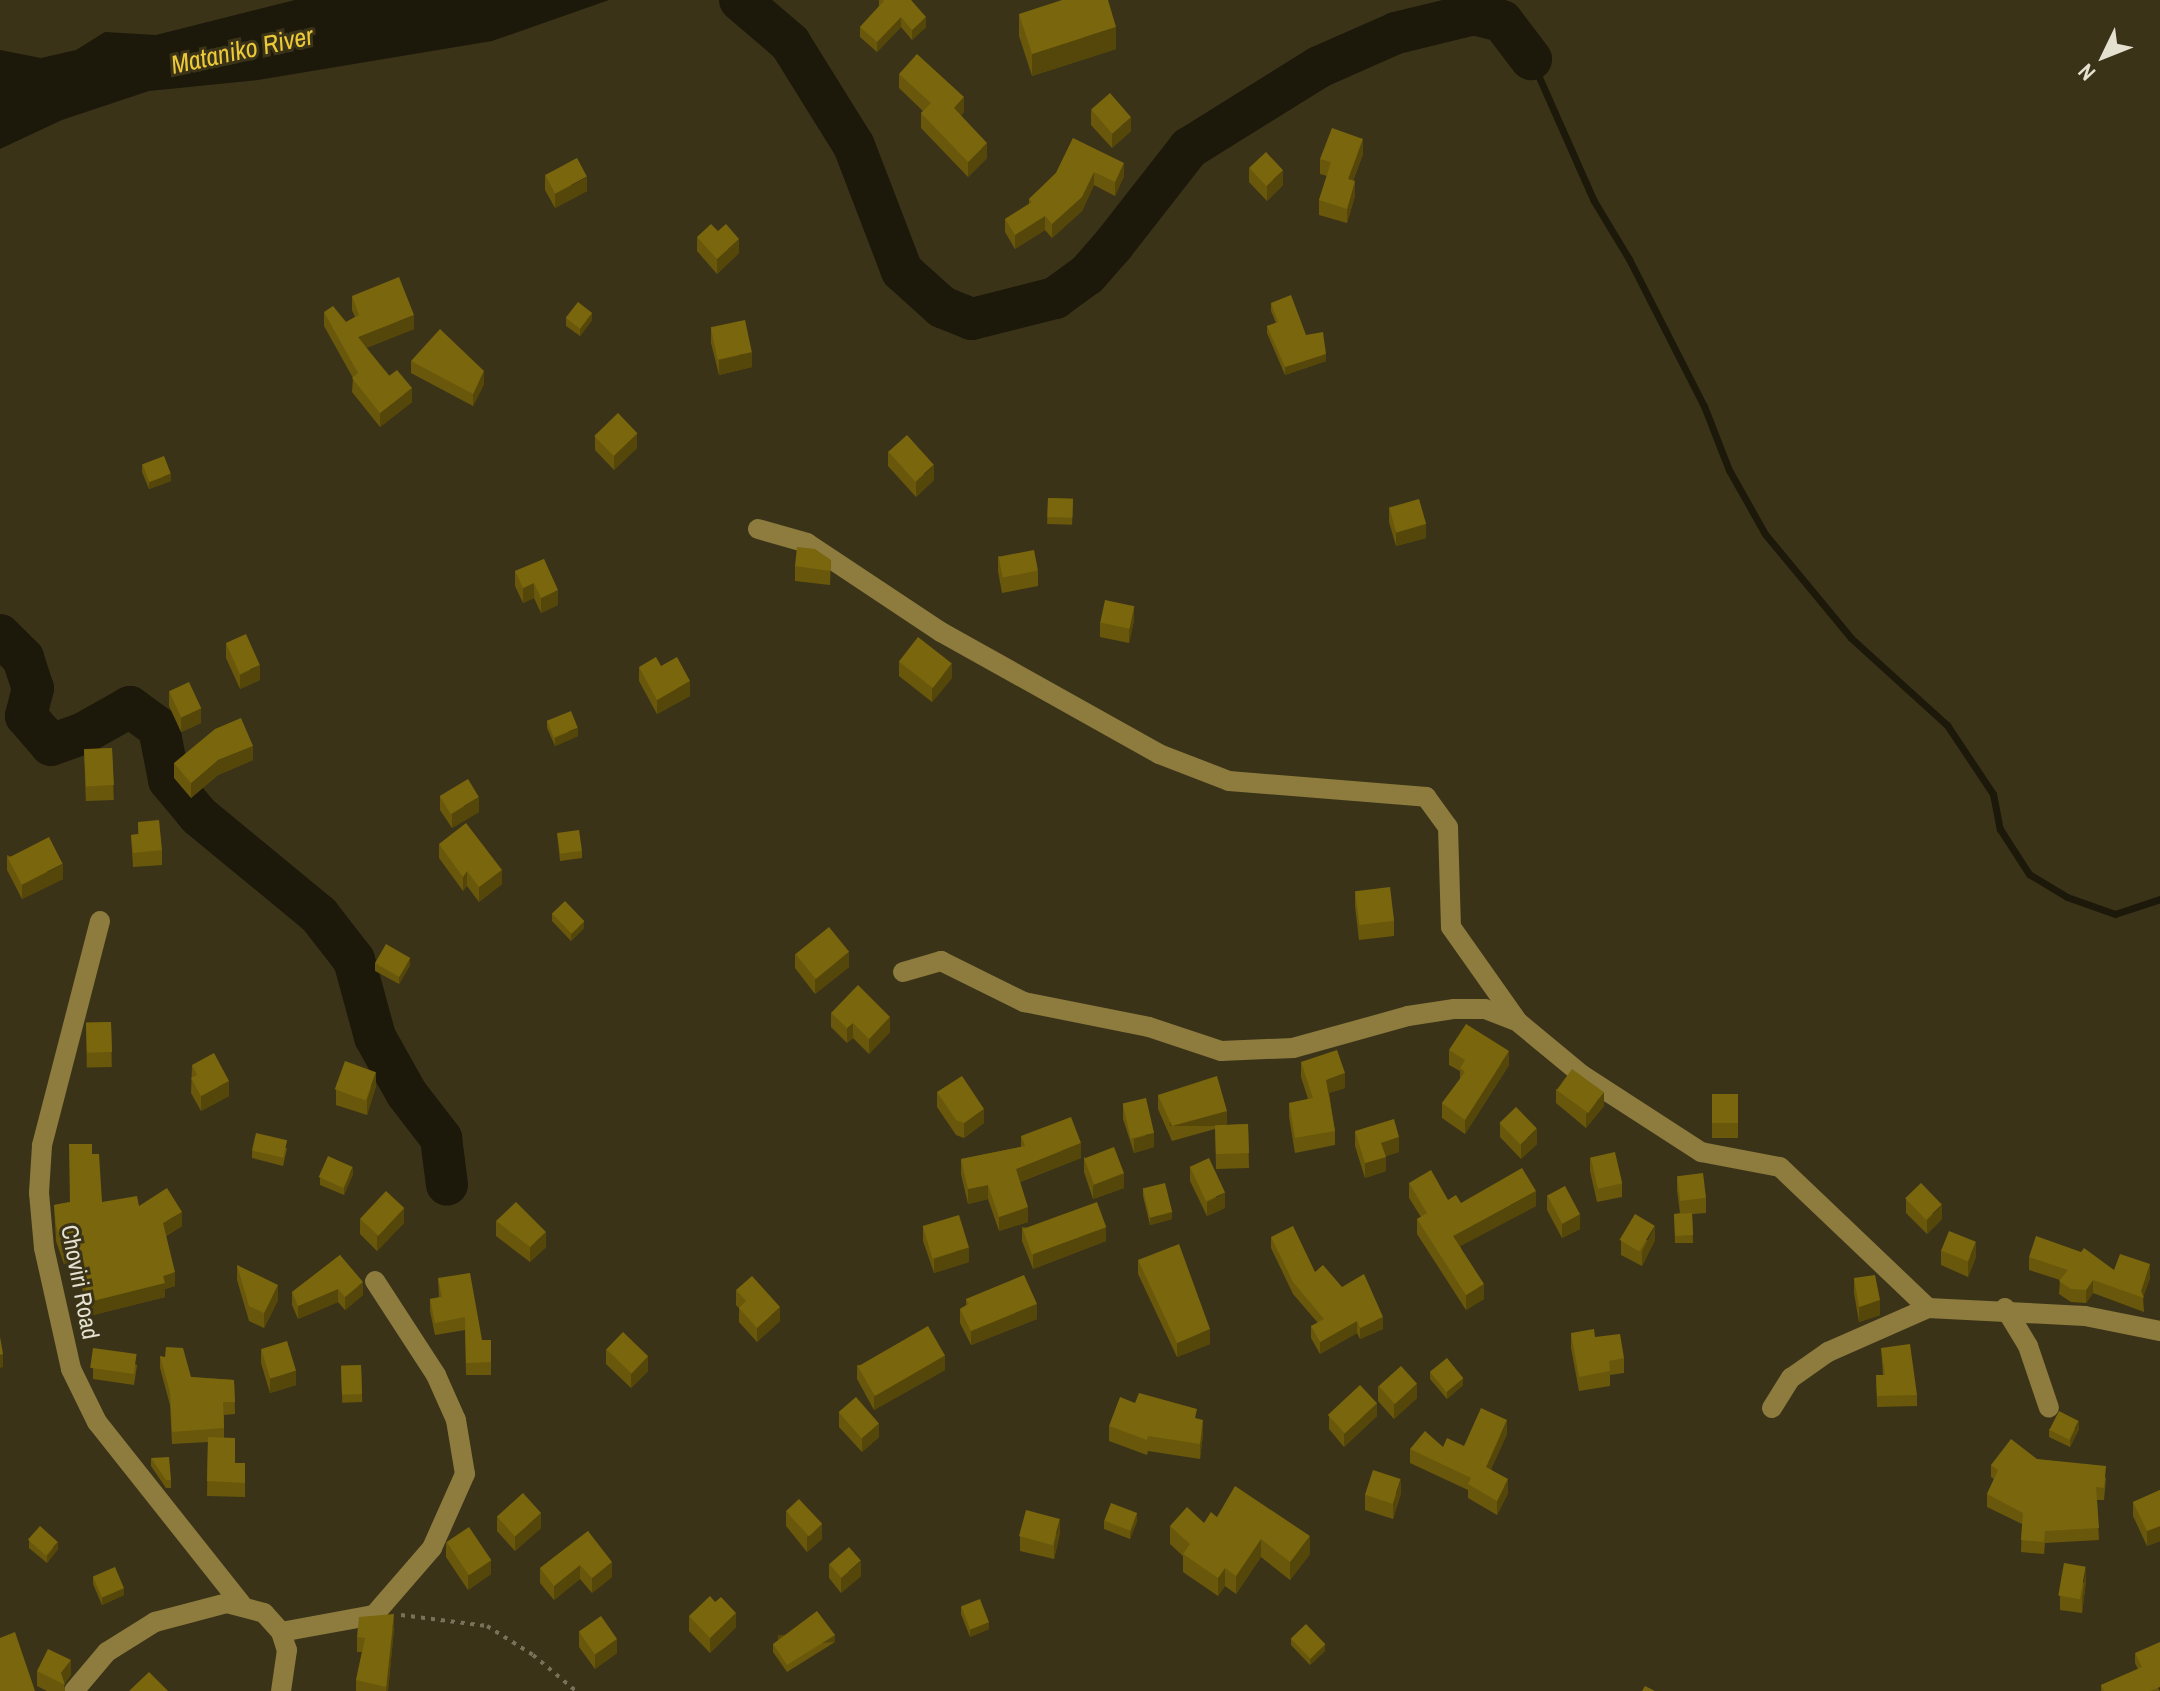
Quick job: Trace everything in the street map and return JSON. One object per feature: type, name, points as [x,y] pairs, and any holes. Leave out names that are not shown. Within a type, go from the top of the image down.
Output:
[{"type":"street","points":[[758,529],[807,543],[941,632],[1159,754],[1229,781],[1426,797],[1448,827],[1451,927],[1518,1022],[1582,1075],[1701,1152],[1780,1167],[1928,1308]]},
{"type":"street","name":"Choviri Road","points":[[100,921],[42,1146],[39,1193],[44,1248],[71,1369],[97,1422],[241,1604]]},
{"type":"street","points":[[903,972],[941,961],[1024,1002],[1149,1027],[1221,1051],[1293,1048],[1408,1016],[1454,1009],[1485,1009],[1518,1022]]},
{"type":"street","points":[[281,1632],[374,1615],[432,1548],[465,1474],[456,1420],[436,1375],[375,1281]]},
{"type":"street","points":[[1772,1408],[1791,1378],[1828,1352],[1928,1308],[2005,1308],[2160,1331]]},
{"type":"street","points":[[2005,1308],[2028,1346],[2049,1408]]},
{"type":"street","points":[[74,1691],[107,1652],[155,1622],[213,1605],[241,1604],[264,1613],[281,1632],[287,1650],[281,1691]]},
{"type":"path","points":[[374,1615],[424,1615],[487,1626],[533,1655],[576,1691]]},
{"type":"water","name":"Mataniko River","points":[[295,0],[609,0],[492,41],[258,80],[149,91],[62,120],[0,149],[0,50],[41,58],[76,50],[105,32],[156,35]]},
{"type":"building","points":[[883,0],[911,0],[926,17],[912,30],[901,17],[877,42],[860,27]]},
{"type":"building","points":[[1062,0],[1108,0],[1116,27],[1032,54],[1019,14]]},
{"type":"building","points":[[917,54],[964,97],[954,108],[987,143],[968,162],[921,113],[931,103],[899,74]]},
{"type":"building","points":[[1110,93],[1131,117],[1112,134],[1091,109]]},
{"type":"building","points":[[1332,128],[1363,139],[1348,179],[1355,181],[1347,209],[1319,200],[1331,162],[1320,159]]},
{"type":"building","points":[[1073,138],[1124,163],[1115,182],[1094,172],[1082,197],[1052,224],[1045,216],[1015,235],[1005,219],[1032,202],[1029,199],[1056,173]]},
{"type":"building","points":[[1266,152],[1283,170],[1266,186],[1249,168]]},
{"type":"building","points":[[577,158],[587,177],[555,193],[545,175]]},
{"type":"building","points":[[711,224],[718,231],[726,224],[739,239],[717,259],[697,237]]},
{"type":"building","points":[[399,277],[414,315],[358,337],[389,376],[397,370],[412,388],[380,413],[352,378],[358,373],[324,312],[333,306],[346,322],[359,315],[352,296]]},
{"type":"building","points":[[1291,295],[1306,335],[1323,332],[1326,354],[1285,367],[1267,326],[1278,322],[1271,303]]},
{"type":"building","points":[[578,302],[592,313],[580,329],[566,318]]},
{"type":"building","points":[[745,320],[752,352],[718,360],[711,327]]},
{"type":"building","points":[[440,329],[484,371],[473,394],[411,361]]},
{"type":"building","points":[[618,413],[637,433],[614,456],[594,436]]},
{"type":"building","points":[[907,435],[934,465],[915,481],[888,452]]},
{"type":"building","points":[[164,456],[171,474],[149,482],[143,464]]},
{"type":"building","points":[[1048,498],[1073,499],[1072,518],[1047,517]]},
{"type":"building","points":[[1419,499],[1426,524],[1396,533],[1389,508]]},
{"type":"building","points":[[797,547],[815,549],[831,560],[830,571],[795,566]]},
{"type":"building","points":[[1034,550],[1038,571],[1003,577],[999,557]]},
{"type":"building","points":[[544,559],[558,590],[541,598],[534,583],[523,588],[515,571]]},
{"type":"building","points":[[1105,600],[1134,606],[1130,629],[1100,622]]},
{"type":"building","points":[[246,634],[260,665],[240,674],[226,643]]},
{"type":"building","points":[[918,637],[952,663],[933,688],[899,661]]},
{"type":"building","points":[[656,657],[661,666],[677,657],[690,681],[657,700],[639,667]]},
{"type":"building","points":[[189,682],[201,708],[181,718],[169,691]]},
{"type":"building","points":[[571,711],[578,728],[554,737],[547,721]]},
{"type":"building","points":[[241,718],[253,746],[218,760],[191,783],[174,763],[215,729]]},
{"type":"building","points":[[112,748],[114,785],[86,786],[84,749]]},
{"type":"building","points":[[468,779],[479,797],[451,814],[440,796]]},
{"type":"building","points":[[159,820],[162,850],[133,853],[131,835],[139,834],[138,822]]},
{"type":"building","points":[[466,823],[502,870],[479,887],[467,871],[463,877],[439,844]]},
{"type":"building","points":[[579,830],[582,851],[560,854],[557,833]]},
{"type":"building","points":[[49,837],[63,864],[22,885],[8,858]]},
{"type":"building","points":[[1390,887],[1394,921],[1359,925],[1355,891]]},
{"type":"building","points":[[565,901],[584,921],[572,934],[552,914]]},
{"type":"building","points":[[829,927],[849,952],[816,979],[796,954]]},
{"type":"building","points":[[386,944],[410,958],[399,977],[375,963]]},
{"type":"building","points":[[858,985],[890,1017],[869,1039],[853,1023],[847,1028],[831,1013]]},
{"type":"building","points":[[111,1022],[112,1052],[87,1053],[86,1023]]},
{"type":"building","points":[[1466,1024],[1509,1051],[1465,1120],[1442,1103],[1465,1072],[1460,1068],[1465,1060],[1449,1050]]},
{"type":"building","points":[[1337,1050],[1345,1073],[1326,1080],[1335,1131],[1295,1138],[1289,1103],[1313,1098],[1301,1062]]},
{"type":"building","points":[[214,1053],[229,1081],[201,1096],[191,1078],[197,1075],[192,1065]]},
{"type":"building","points":[[345,1061],[376,1072],[366,1100],[335,1089]]},
{"type":"building","points":[[1572,1069],[1604,1092],[1588,1113],[1557,1090]]},
{"type":"building","points":[[962,1076],[984,1109],[964,1123],[956,1120],[937,1092]]},
{"type":"building","points":[[1217,1076],[1227,1111],[1172,1126],[1158,1095]]},
{"type":"building","points":[[1712,1094],[1738,1094],[1738,1123],[1712,1123]]},
{"type":"building","points":[[1146,1098],[1154,1133],[1131,1138],[1123,1103]]},
{"type":"building","points":[[1516,1107],[1537,1129],[1520,1145],[1499,1123]]},
{"type":"building","points":[[1071,1117],[1081,1143],[1016,1169],[1028,1207],[999,1217],[988,1185],[968,1189],[961,1159],[1025,1146],[1021,1136]]},
{"type":"building","points":[[1394,1119],[1399,1137],[1381,1143],[1386,1157],[1365,1163],[1355,1131]]},
{"type":"building","points":[[1248,1124],[1249,1153],[1216,1154],[1215,1125]]},
{"type":"building","points":[[256,1133],[287,1140],[283,1158],[252,1151]]},
{"type":"building","points":[[69,1144],[92,1144],[92,1154],[99,1154],[102,1202],[137,1196],[139,1206],[167,1188],[182,1212],[163,1223],[175,1272],[163,1276],[165,1283],[89,1302],[75,1247],[64,1249],[56,1226],[54,1205],[70,1202]]},
{"type":"building","points":[[1114,1147],[1124,1173],[1094,1185],[1084,1158]]},
{"type":"building","points":[[1615,1152],[1622,1183],[1598,1189],[1591,1158]]},
{"type":"building","points":[[328,1156],[353,1167],[343,1188],[319,1177]]},
{"type":"building","points":[[1209,1158],[1225,1192],[1206,1201],[1190,1167]]},
{"type":"building","points":[[1522,1168],[1536,1191],[1453,1236],[1484,1284],[1466,1295],[1417,1219],[1427,1213],[1409,1183],[1431,1170],[1448,1200],[1456,1195],[1461,1203]]},
{"type":"building","points":[[1703,1173],[1706,1198],[1680,1201],[1677,1176]]},
{"type":"building","points":[[1165,1183],[1172,1212],[1150,1218],[1143,1189]]},
{"type":"building","points":[[1921,1183],[1942,1205],[1926,1220],[1905,1198]]},
{"type":"building","points":[[1565,1186],[1580,1214],[1562,1224],[1547,1195]]},
{"type":"building","points":[[386,1191],[404,1208],[378,1236],[360,1219]]},
{"type":"building","points":[[516,1202],[546,1232],[530,1247],[496,1221]]},
{"type":"building","points":[[1097,1202],[1106,1227],[1032,1254],[1023,1229]]},
{"type":"building","points":[[1692,1213],[1693,1235],[1675,1236],[1674,1214]]},
{"type":"building","points":[[1635,1214],[1655,1226],[1639,1252],[1620,1240]]},
{"type":"building","points":[[959,1215],[969,1248],[933,1259],[923,1226]]},
{"type":"building","points":[[1293,1226],[1315,1272],[1323,1265],[1342,1287],[1364,1274],[1383,1317],[1360,1328],[1357,1321],[1320,1342],[1311,1326],[1324,1319],[1293,1282],[1271,1237]]},
{"type":"building","points":[[1949,1231],[1976,1242],[1968,1261],[1941,1250]]},
{"type":"building","points":[[2036,1236],[2081,1252],[2084,1248],[2114,1270],[2120,1254],[2150,1264],[2141,1291],[2144,1298],[2093,1280],[2086,1290],[2071,1289],[2059,1281],[2068,1270],[2029,1257]]},
{"type":"building","points":[[1179,1244],[1210,1329],[1177,1343],[1138,1260]]},
{"type":"building","points":[[340,1255],[363,1282],[345,1297],[338,1289],[298,1306],[292,1292]]},
{"type":"building","points":[[237,1265],[278,1285],[264,1313],[249,1306]]},
{"type":"building","points":[[470,1273],[482,1340],[491,1340],[491,1362],[466,1363],[465,1317],[435,1323],[430,1299],[442,1297],[438,1278]]},
{"type":"building","points":[[1024,1275],[1037,1304],[971,1331],[960,1309],[969,1304],[966,1299]]},
{"type":"building","points":[[1875,1275],[1880,1300],[1859,1307],[1854,1278]]},
{"type":"building","points":[[752,1276],[780,1307],[757,1328],[739,1308],[746,1301],[736,1290]]},
{"type":"building","points":[[928,1326],[945,1355],[875,1396],[858,1366]]},
{"type":"building","points":[[1594,1329],[1595,1337],[1620,1334],[1624,1358],[1609,1361],[1610,1371],[1579,1377],[1571,1333]]},
{"type":"building","points":[[623,1332],[648,1356],[632,1374],[606,1349]]},
{"type":"building","points":[[287,1341],[296,1371],[270,1379],[261,1349]]},
{"type":"building","points":[[1910,1344],[1917,1395],[1877,1396],[1876,1375],[1885,1375],[1881,1348]]},
{"type":"building","points":[[166,1347],[183,1348],[191,1377],[234,1380],[235,1402],[223,1402],[224,1428],[172,1432],[170,1392],[160,1356],[165,1357]]},
{"type":"building","points":[[93,1348],[137,1354],[134,1374],[90,1368]]},
{"type":"building","points":[[1447,1358],[1463,1378],[1446,1392],[1430,1372]]},
{"type":"building","points":[[361,1365],[362,1394],[342,1395],[341,1366]]},
{"type":"building","points":[[1401,1366],[1417,1384],[1395,1404],[1379,1386]]},
{"type":"building","points":[[1360,1385],[1377,1403],[1345,1433],[1328,1415]]},
{"type":"building","points":[[1139,1393],[1197,1409],[1195,1418],[1203,1420],[1200,1444],[1148,1436],[1147,1440],[1109,1426],[1120,1397],[1135,1403]]},
{"type":"building","points":[[856,1397],[879,1423],[862,1439],[839,1412]]},
{"type":"building","points":[[1481,1408],[1507,1420],[1486,1467],[1508,1479],[1497,1501],[1468,1484],[1471,1478],[1410,1449],[1425,1431],[1443,1447],[1447,1438],[1464,1446]]},
{"type":"building","points":[[2059,1411],[2079,1421],[2069,1440],[2049,1430]]},
{"type":"building","points":[[208,1437],[235,1438],[235,1463],[245,1463],[245,1483],[207,1481]]},
{"type":"building","points":[[2011,1439],[2037,1459],[2106,1466],[2104,1488],[2096,1487],[2099,1528],[2045,1531],[2044,1542],[2021,1540],[2023,1513],[1987,1494],[1998,1470],[1991,1465]]},
{"type":"building","points":[[169,1457],[171,1480],[166,1480],[151,1458]]},
{"type":"building","points":[[1373,1470],[1401,1479],[1393,1504],[1365,1495]]},
{"type":"building","points":[[1235,1486],[1310,1536],[1290,1562],[1261,1539],[1236,1576],[1225,1568],[1218,1578],[1183,1554],[1190,1544],[1170,1526],[1187,1507],[1204,1523],[1211,1512],[1217,1517]]},
{"type":"building","points":[[2160,1490],[2160,1526],[2147,1531],[2133,1502]]},
{"type":"building","points":[[523,1493],[541,1513],[515,1536],[497,1516]]},
{"type":"building","points":[[799,1499],[822,1524],[809,1536],[786,1511]]},
{"type":"building","points":[[1111,1503],[1137,1513],[1130,1531],[1104,1521]]},
{"type":"building","points":[[1026,1510],[1060,1519],[1053,1545],[1019,1536]]},
{"type":"building","points":[[40,1526],[58,1542],[46,1555],[28,1539]]},
{"type":"building","points":[[469,1527],[491,1560],[469,1575],[447,1542]]},
{"type":"building","points":[[588,1531],[612,1562],[592,1578],[580,1565],[554,1586],[540,1568]]},
{"type":"building","points":[[849,1547],[861,1561],[841,1578],[829,1564]]},
{"type":"building","points":[[2064,1563],[2086,1567],[2080,1599],[2058,1595]]},
{"type":"building","points":[[115,1567],[124,1588],[102,1598],[93,1576]]},
{"type":"building","points":[[710,1596],[715,1602],[721,1597],[736,1613],[710,1638],[689,1616]]},
{"type":"building","points":[[980,1599],[989,1622],[970,1630],[961,1606]]},
{"type":"building","points":[[817,1611],[835,1635],[787,1665],[773,1644]]},
{"type":"building","points":[[394,1614],[386,1687],[356,1680],[365,1638],[357,1637],[359,1617]]},
{"type":"building","points":[[601,1616],[617,1639],[595,1654],[579,1631]]},
{"type":"building","points":[[1306,1624],[1325,1644],[1310,1659],[1291,1639]]},
{"type":"building","points":[[15,1632],[35,1691],[0,1691],[0,1638]]},
{"type":"building","points":[[2160,1642],[2160,1687],[2150,1691],[2104,1691],[2101,1685],[2142,1667],[2135,1653]]},
{"type":"building","points":[[48,1649],[71,1660],[61,1673],[65,1685],[37,1671]]},
{"type":"building","points":[[149,1672],[168,1691],[129,1691]]},
{"type":"waterway","points":[[740,0],[790,43],[854,146],[902,271],[942,307],[972,319],[1055,298],[1087,275],[1189,148],[1319,67],[1396,33],[1474,14],[1502,21],[1531,59]]},
{"type":"waterway","points":[[1531,59],[1594,201],[1629,259],[1704,406],[1729,470],[1765,534],[1851,638],[1947,725],[1993,794],[2000,829],[2029,874],[2067,897],[2115,914],[2160,899]]},
{"type":"waterway","points":[[0,635],[23,658],[33,688],[26,716],[51,745],[82,734],[130,707],[159,728],[169,780],[199,816],[319,915],[354,960],[375,1037],[407,1094],[441,1138],[447,1185]]}]
